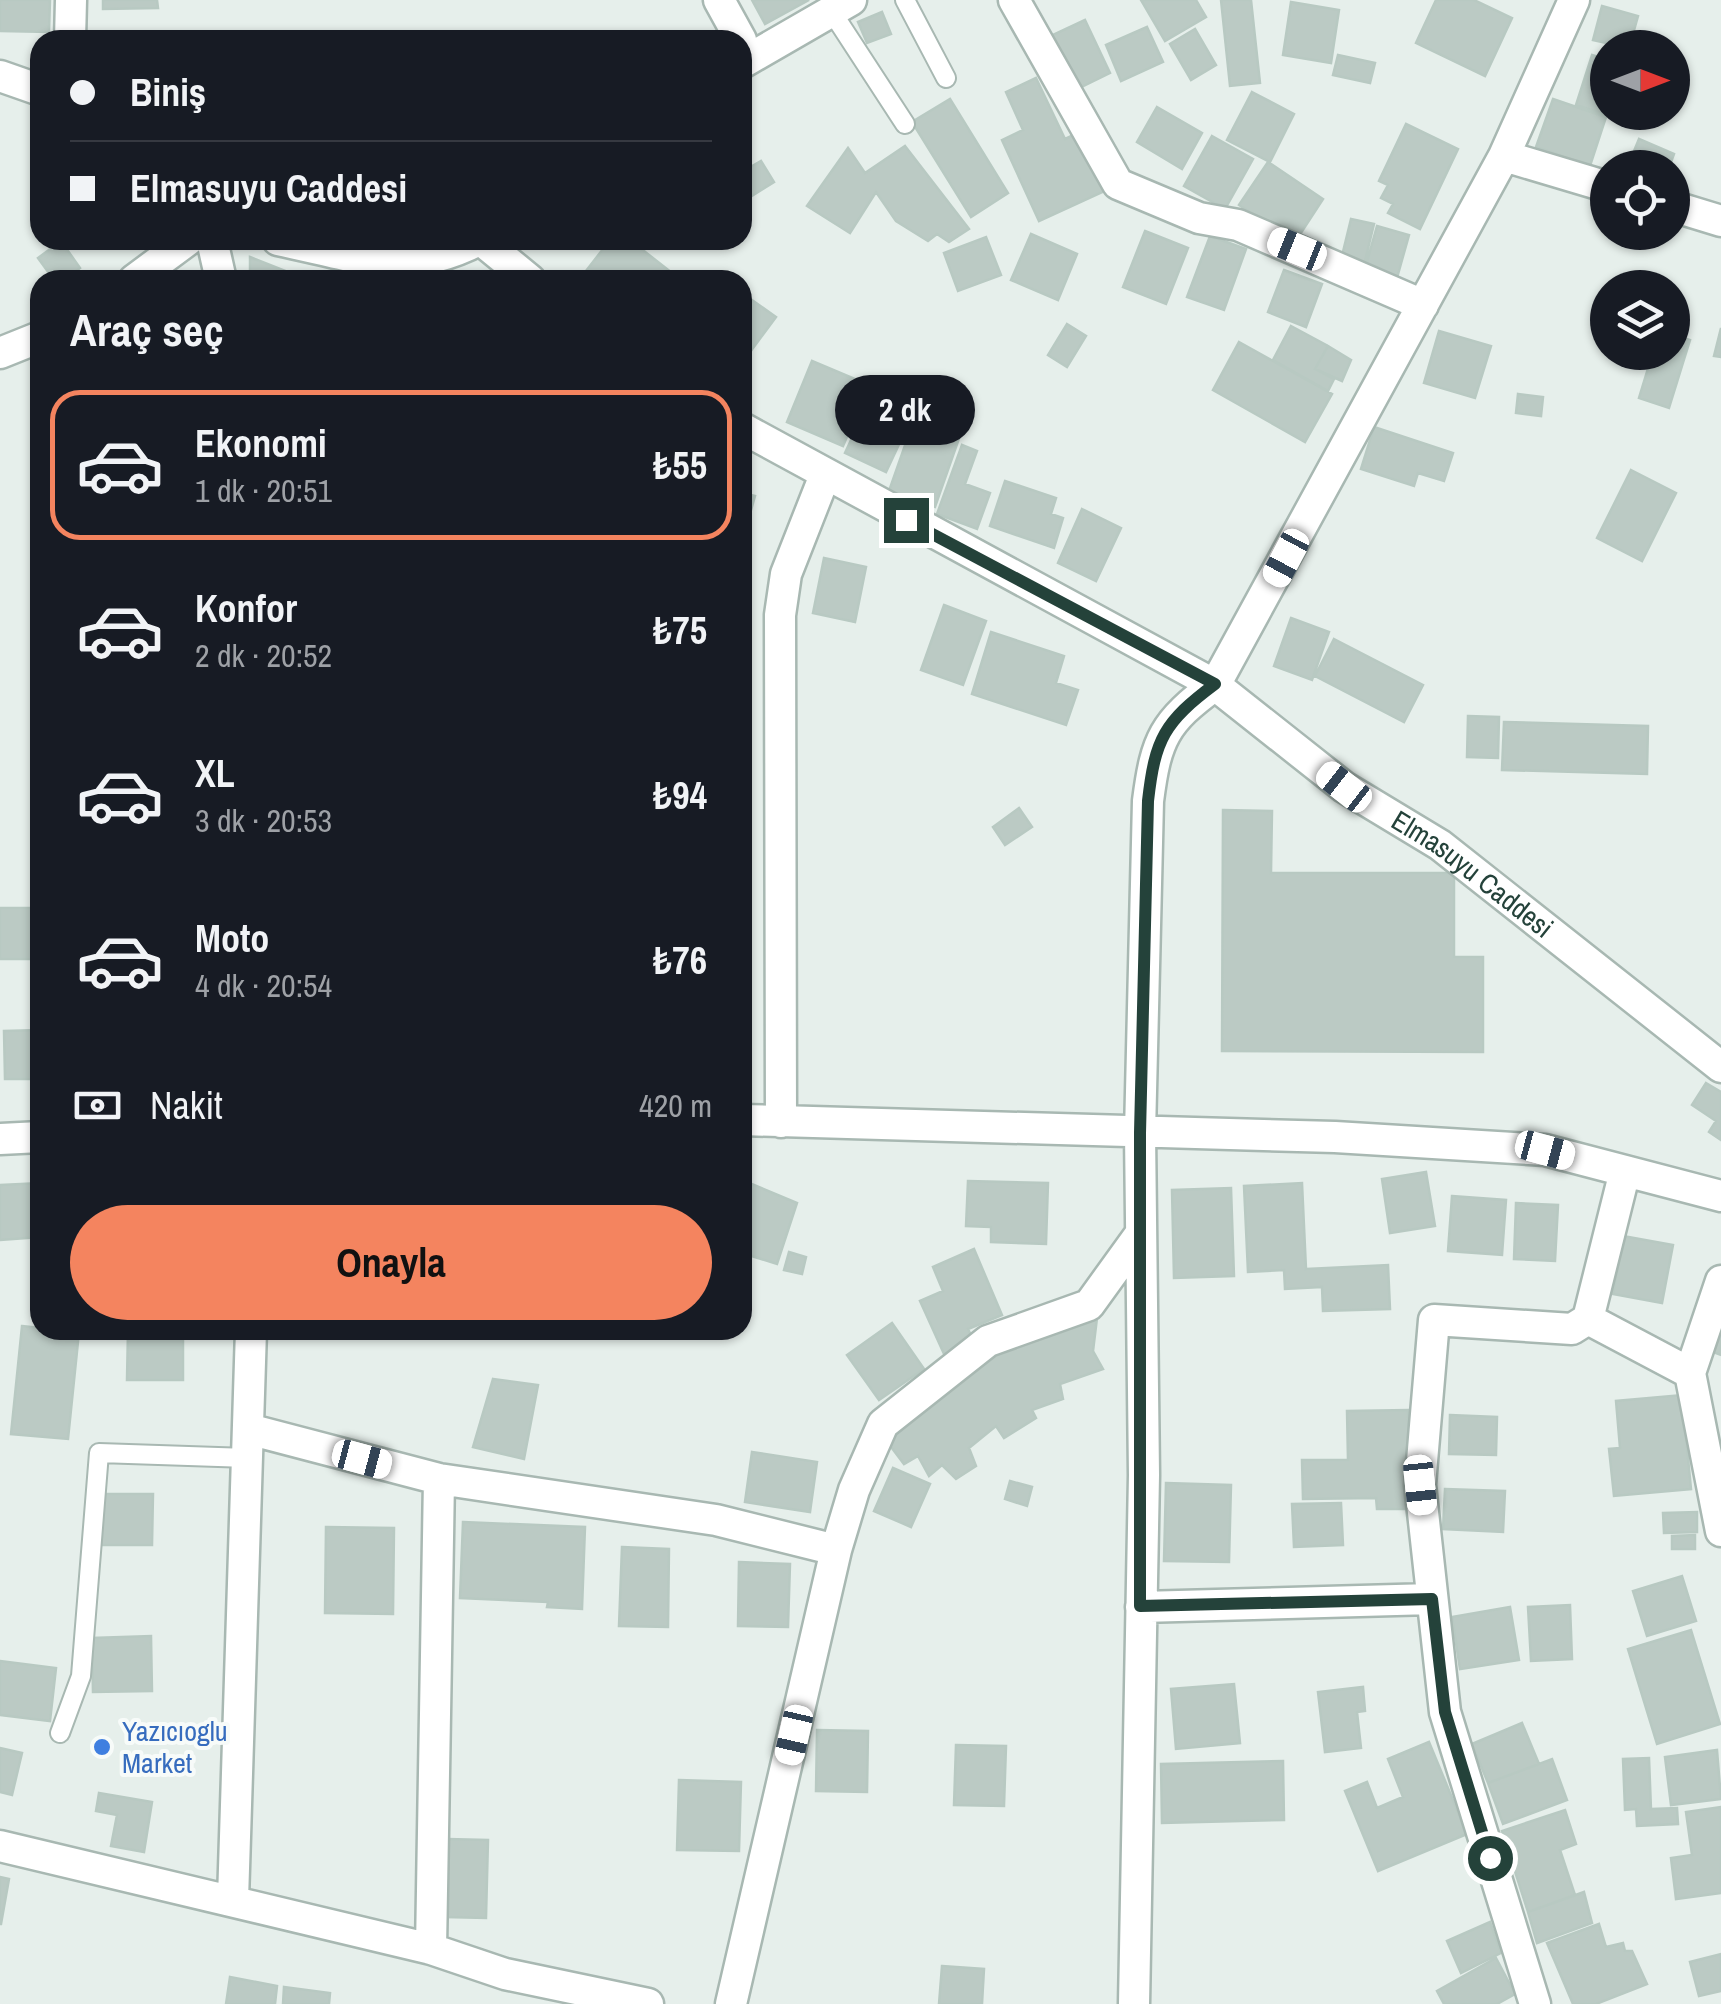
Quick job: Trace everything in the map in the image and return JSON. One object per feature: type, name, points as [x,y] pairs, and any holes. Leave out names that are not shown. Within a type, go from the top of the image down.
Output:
[{"type":"street","points":[[70,30],[71,0]]},
{"type":"street","points":[[719,0],[734,30]]},
{"type":"street","points":[[1014,0],[1118,184],[1198,218],[1238,225],[1423,305]]},
{"type":"street","points":[[1134,2004],[1140,1606],[1140,1133],[1148,801],[1154,756],[1166,725],[1215,684],[1504,156],[1574,0]]},
{"type":"street","points":[[752,47],[841,6]]},
{"type":"street","points":[[0,76],[30,86]]},
{"type":"street","points":[[1504,156],[1590,182]]},
{"type":"street","points":[[1690,212],[1721,221]]},
{"type":"street","points":[[148,270],[174,250]]},
{"type":"street","points":[[327,250],[391,263],[444,258],[460,250]]},
{"type":"street","points":[[491,250],[512,270]]},
{"type":"street","points":[[0,353],[30,340]]},
{"type":"street","name":"Elmasuyu Caddesi","points":[[752,434],[1215,684],[1344,787],[1440,845],[1721,1067]]},
{"type":"street","points":[[782,1122],[780,615],[786,574],[825,475]]},
{"type":"street","points":[[752,1120],[1335,1137],[1545,1150],[1721,1196]]},
{"type":"street","points":[[0,1139],[30,1138]]},
{"type":"street","points":[[1535,2004],[1445,1712],[1420,1485],[1434,1320],[1572,1329],[1588,1319],[1625,1171]]},
{"type":"street","points":[[731,2004],[836,1550],[854,1490],[883,1424],[988,1341],[1089,1305],[1140,1233]]},
{"type":"street","points":[[1721,1281],[1690,1373],[1721,1531]]},
{"type":"street","points":[[1588,1319],[1690,1373]]},
{"type":"street","points":[[233,1900],[250,1340]]},
{"type":"street","points":[[248,1443],[438,1479],[716,1520],[836,1550]]},
{"type":"street","points":[[431,1949],[438,1479]]},
{"type":"street","points":[[1140,1606],[1432,1599]]},
{"type":"street","points":[[0,1846],[431,1949],[506,1974],[648,2004]]},
{"type":"lane","points":[[905,0],[946,78]]},
{"type":"lane","points":[[841,6],[905,124]]},
{"type":"lane","points":[[60,1732],[81,1676],[99,1453],[248,1443]]},
{"type":"building","points":[[0,0],[50,0],[49,30],[0,31]]},
{"type":"building","points":[[103,0],[157,0],[158,8],[103,9]]},
{"type":"building","points":[[752,0],[809,0],[765,24]]},
{"type":"building","points":[[1141,0],[1196,0],[1206,17],[1165,41]]},
{"type":"building","points":[[1221,0],[1251,0],[1260,83],[1230,86]]},
{"type":"building","points":[[1436,0],[1474,0],[1512,18],[1485,76],[1416,43]]},
{"type":"building","points":[[1291,2],[1339,10],[1331,63],[1283,55]]},
{"type":"building","points":[[1602,6],[1638,16],[1634,30],[1596,30]]},
{"type":"building","points":[[882,12],[891,34],[867,43],[858,22]]},
{"type":"building","points":[[1085,20],[1110,73],[1069,93],[1044,39]]},
{"type":"building","points":[[1147,27],[1163,62],[1121,81],[1106,45]]},
{"type":"building","points":[[1195,29],[1216,65],[1191,80],[1170,44]]},
{"type":"building","points":[[1338,55],[1375,63],[1370,83],[1333,75]]},
{"type":"building","points":[[1590,61],[1590,110],[1576,105]]},
{"type":"building","points":[[1036,78],[1065,139],[1080,132],[1107,190],[1039,221],[1002,140],[1023,130],[1006,92]]},
{"type":"building","points":[[1252,92],[1294,114],[1270,162],[1227,140]]},
{"type":"building","points":[[950,99],[1008,193],[971,217],[912,122]]},
{"type":"building","points":[[1553,99],[1590,112],[1590,130],[1602,130],[1595,150],[1590,150],[1590,166],[1536,147]]},
{"type":"building","points":[[1157,107],[1202,133],[1182,169],[1137,142]]},
{"type":"building","points":[[1406,124],[1458,149],[1420,229],[1388,213],[1393,204],[1381,198],[1388,185],[1379,181]]},
{"type":"building","points":[[1212,136],[1253,159],[1225,209],[1184,186]]},
{"type":"building","points":[[1639,139],[1665,150],[1634,150]]},
{"type":"building","points":[[905,146],[969,229],[949,242],[937,234],[928,241],[896,221],[876,192],[850,233],[807,206],[848,148],[865,173]]},
{"type":"building","points":[[761,161],[774,182],[752,196],[752,166]]},
{"type":"building","points":[[1268,162],[1323,199],[1295,242],[1239,205]]},
{"type":"building","points":[[1351,219],[1374,224],[1364,265],[1341,260]]},
{"type":"building","points":[[1377,226],[1409,235],[1395,285],[1363,276]]},
{"type":"building","points":[[1145,231],[1188,248],[1166,304],[1123,287]]},
{"type":"building","points":[[1031,234],[1077,254],[1058,300],[1011,280]]},
{"type":"building","points":[[1210,236],[1246,249],[1224,310],[1187,297]]},
{"type":"building","points":[[986,237],[1001,275],[958,291],[944,253]]},
{"type":"building","points":[[49,250],[67,250],[80,268],[47,270],[38,258]]},
{"type":"building","points":[[602,250],[643,250],[668,270],[587,270]]},
{"type":"building","points":[[250,257],[283,270],[250,270]]},
{"type":"building","points":[[1284,270],[1322,284],[1306,327],[1268,312]]},
{"type":"building","points":[[752,300],[776,317],[752,349]]},
{"type":"building","points":[[1067,324],[1086,336],[1067,367],[1048,355]]},
{"type":"building","points":[[1291,326],[1328,346],[1315,369],[1334,379],[1328,391],[1273,360]]},
{"type":"building","points":[[1721,328],[1721,357],[1714,356]]},
{"type":"building","points":[[1439,331],[1491,346],[1475,398],[1424,383]]},
{"type":"building","points":[[1239,342],[1332,394],[1305,442],[1213,390]]},
{"type":"building","points":[[1328,346],[1351,360],[1342,381],[1315,369]]},
{"type":"building","points":[[812,361],[869,385],[843,446],[787,422]]},
{"type":"building","points":[[1648,370],[1681,370],[1669,408],[1639,398]]},
{"type":"building","points":[[875,389],[916,408],[886,472],[845,453]]},
{"type":"building","points":[[1518,394],[1543,397],[1541,416],[1516,413]]},
{"type":"building","points":[[917,411],[963,427],[935,507],[889,491]]},
{"type":"building","points":[[1374,427],[1453,453],[1444,481],[1418,473],[1414,486],[1361,469]]},
{"type":"building","points":[[962,445],[977,451],[965,484],[990,493],[977,529],[937,514]]},
{"type":"building","points":[[1631,470],[1676,493],[1642,561],[1597,538]]},
{"type":"building","points":[[1005,481],[1056,498],[1051,514],[1063,518],[1054,548],[990,526]]},
{"type":"building","points":[[1082,509],[1121,528],[1096,581],[1058,563]]},
{"type":"building","points":[[824,558],[866,567],[855,622],[813,613]]},
{"type":"building","points":[[944,605],[986,621],[963,685],[921,670]]},
{"type":"building","points":[[1291,618],[1329,632],[1312,680],[1274,666]]},
{"type":"building","points":[[991,632],[1064,656],[1056,683],[1078,690],[1066,725],[972,694]]},
{"type":"building","points":[[1334,639],[1423,685],[1404,722],[1315,676]]},
{"type":"building","points":[[1468,716],[1499,717],[1498,758],[1467,757]]},
{"type":"building","points":[[1504,722],[1648,726],[1647,774],[1502,770]]},
{"type":"building","points":[[1019,808],[1032,827],[1005,845],[993,827]]},
{"type":"building","points":[[1223,810],[1272,811],[1271,873],[1454,873],[1454,957],[1483,957],[1483,1052],[1222,1051]]},
{"type":"building","points":[[0,908],[30,908],[30,959],[0,959]]},
{"type":"building","points":[[30,1030],[30,1079],[5,1079],[4,1031]]},
{"type":"building","points":[[1706,1083],[1721,1092],[1721,1140],[1709,1132],[1716,1121],[1692,1105]]},
{"type":"building","points":[[1426,1172],[1435,1226],[1390,1233],[1382,1179]]},
{"type":"building","points":[[968,1181],[1048,1183],[1046,1244],[991,1242],[991,1227],[966,1226]]},
{"type":"building","points":[[1302,1183],[1306,1269],[1388,1265],[1390,1309],[1323,1311],[1322,1287],[1285,1289],[1284,1270],[1248,1272],[1244,1186]]},
{"type":"building","points":[[30,1184],[30,1238],[0,1240],[0,1185]]},
{"type":"building","points":[[752,1184],[797,1203],[777,1264],[752,1256]]},
{"type":"building","points":[[1231,1188],[1234,1276],[1174,1278],[1172,1190]]},
{"type":"building","points":[[1452,1196],[1506,1200],[1502,1255],[1448,1251]]},
{"type":"building","points":[[1516,1203],[1558,1205],[1555,1261],[1514,1259]]},
{"type":"building","points":[[1623,1236],[1673,1245],[1662,1303],[1613,1294]]},
{"type":"building","points":[[974,1249],[1002,1315],[968,1329],[974,1342],[945,1356],[920,1301],[943,1291],[933,1267]]},
{"type":"building","points":[[789,1252],[806,1257],[802,1274],[784,1270]]},
{"type":"building","points":[[1097,1318],[1093,1351],[1103,1369],[1060,1384],[1063,1399],[1032,1410],[1036,1418],[1004,1438],[996,1426],[969,1448],[976,1466],[956,1479],[942,1465],[929,1476],[918,1456],[904,1464],[885,1439],[988,1351]]},
{"type":"building","points":[[892,1323],[924,1369],[879,1400],[847,1355]]},
{"type":"building","points":[[22,1326],[30,1327],[30,1340],[78,1340],[68,1439],[11,1434]]},
{"type":"building","points":[[1721,1329],[1721,1355],[1713,1352]]},
{"type":"building","points":[[128,1340],[183,1340],[183,1380],[127,1380]]},
{"type":"building","points":[[493,1379],[538,1385],[524,1459],[473,1447]]},
{"type":"building","points":[[1682,1395],[1691,1489],[1614,1496],[1609,1449],[1620,1448],[1616,1401]]},
{"type":"building","points":[[1408,1410],[1410,1509],[1377,1509],[1376,1498],[1303,1499],[1302,1460],[1348,1460],[1347,1411]]},
{"type":"building","points":[[1450,1415],[1497,1417],[1496,1455],[1449,1454]]},
{"type":"building","points":[[752,1452],[817,1462],[810,1512],[745,1502]]},
{"type":"building","points":[[893,1468],[930,1484],[911,1527],[874,1511]]},
{"type":"building","points":[[1010,1481],[1032,1487],[1027,1506],[1005,1499]]},
{"type":"building","points":[[1166,1483],[1231,1485],[1229,1562],[1164,1561]]},
{"type":"building","points":[[1445,1489],[1505,1491],[1503,1532],[1443,1529]]},
{"type":"building","points":[[101,1494],[153,1494],[152,1545],[101,1545]]},
{"type":"building","points":[[1341,1503],[1343,1545],[1294,1547],[1292,1504]]},
{"type":"building","points":[[1697,1512],[1697,1532],[1664,1533],[1663,1513]]},
{"type":"building","points":[[463,1522],[585,1527],[582,1609],[547,1607],[548,1602],[460,1598]]},
{"type":"building","points":[[326,1527],[394,1528],[393,1614],[325,1613]]},
{"type":"building","points":[[1695,1535],[1695,1549],[1672,1549],[1672,1536]]},
{"type":"building","points":[[622,1547],[669,1549],[668,1627],[619,1626]]},
{"type":"building","points":[[739,1562],[790,1564],[788,1627],[738,1626]]},
{"type":"building","points":[[1682,1576],[1696,1621],[1647,1636],[1633,1591]]},
{"type":"building","points":[[1570,1605],[1572,1659],[1531,1661],[1528,1607]]},
{"type":"building","points":[[1510,1607],[1519,1660],[1460,1669],[1452,1617]]},
{"type":"building","points":[[1691,1630],[1720,1724],[1657,1744],[1628,1649]]},
{"type":"building","points":[[151,1636],[152,1691],[93,1692],[92,1638]]},
{"type":"building","points":[[0,1661],[56,1668],[50,1721],[0,1715]]},
{"type":"building","points":[[1234,1684],[1240,1743],[1176,1749],[1171,1689]]},
{"type":"building","points":[[1363,1687],[1365,1711],[1357,1712],[1361,1748],[1325,1752],[1318,1692]]},
{"type":"building","points":[[1522,1723],[1539,1764],[1488,1783],[1472,1744]]},
{"type":"building","points":[[817,1730],[868,1731],[867,1792],[816,1791]]},
{"type":"building","points":[[1429,1742],[1467,1834],[1378,1871],[1345,1791],[1367,1782],[1377,1808],[1403,1797],[1388,1759]]},
{"type":"building","points":[[956,1745],[1006,1746],[1004,1806],[954,1805]]},
{"type":"building","points":[[0,1748],[22,1753],[12,1795],[0,1792]]},
{"type":"building","points":[[1717,1750],[1721,1799],[1671,1805],[1665,1757]]},
{"type":"building","points":[[1649,1758],[1651,1809],[1677,1808],[1678,1824],[1637,1826],[1636,1809],[1625,1810],[1623,1759]]},
{"type":"building","points":[[1552,1759],[1567,1800],[1503,1824],[1488,1783]]},
{"type":"building","points":[[1283,1761],[1284,1820],[1162,1823],[1161,1764]]},
{"type":"building","points":[[679,1780],[741,1782],[739,1851],[677,1850]]},
{"type":"building","points":[[99,1793],[152,1802],[144,1852],[111,1846],[117,1815],[96,1811]]},
{"type":"building","points":[[1721,1807],[1721,1893],[1676,1899],[1671,1858],[1692,1855],[1686,1812]]},
{"type":"building","points":[[1565,1810],[1576,1844],[1560,1850],[1575,1895],[1528,1912],[1502,1831]]},
{"type":"building","points":[[447,1839],[488,1840],[486,1918],[445,1917]]},
{"type":"building","points":[[0,1877],[9,1879],[1,1924],[0,1924]]},
{"type":"building","points":[[1584,1892],[1592,1923],[1537,1943],[1528,1912]]},
{"type":"building","points":[[1490,1922],[1501,1953],[1461,1973],[1447,1941]]},
{"type":"building","points":[[1599,1924],[1606,1947],[1623,1943],[1625,1951],[1632,1951],[1647,1984],[1596,2004],[1573,2004],[1547,1943]]},
{"type":"building","points":[[1721,1954],[1721,1991],[1699,1996],[1690,1962]]},
{"type":"building","points":[[1496,1958],[1515,1994],[1497,2004],[1444,2004],[1437,1991]]},
{"type":"building","points":[[942,1966],[984,1969],[982,2004],[939,2004]]},
{"type":"building","points":[[230,1977],[277,1986],[275,2004],[226,2004]]},
{"type":"building","points":[[284,1987],[330,1993],[329,2004],[283,2004]]},
{"type":"place","name":"Yazıcıoglu Market","points":[[102,1747]]},
{"type":"route","points":[[906,520],[1215,684],[1166,725],[1154,756],[1148,801],[1140,1133],[1144,1475],[1140,1606],[1432,1599],[1445,1712],[1490,1858]]}]
